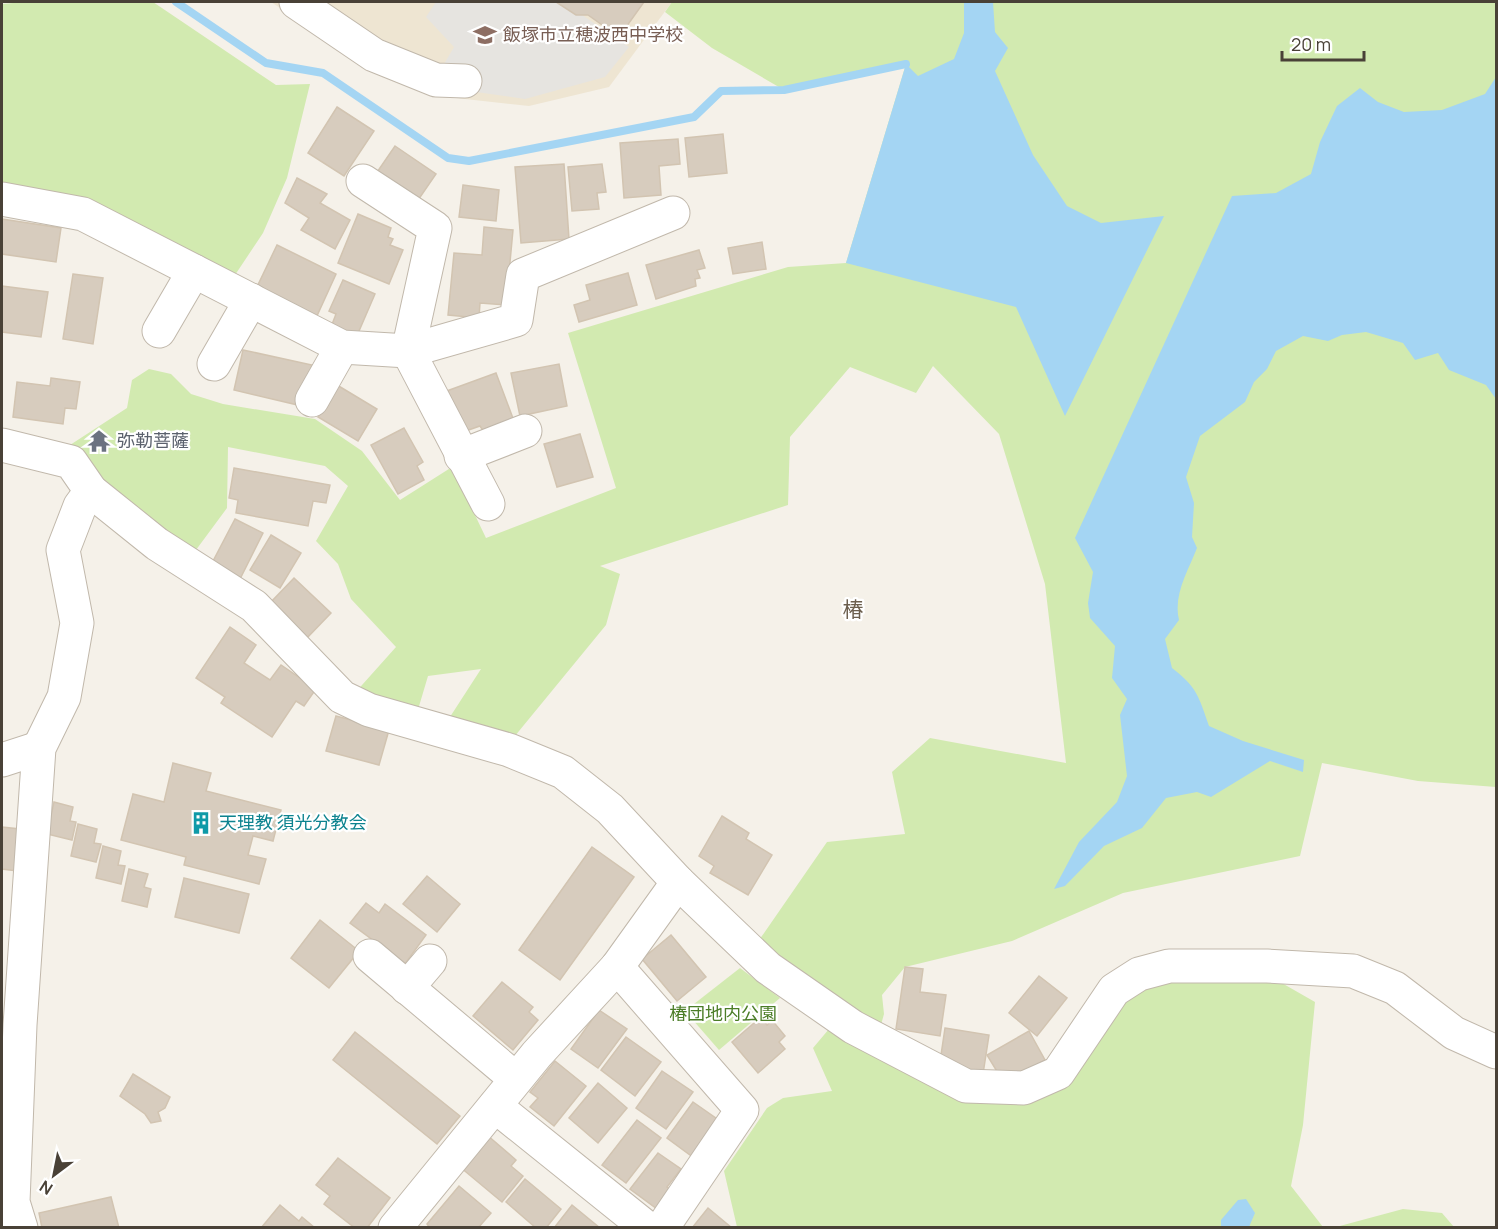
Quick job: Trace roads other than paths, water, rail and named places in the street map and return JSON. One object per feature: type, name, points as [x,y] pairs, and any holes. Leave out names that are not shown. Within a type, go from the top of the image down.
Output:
[{"type":"street","points":[[296,2],[374,55],[436,80],[465,81]]},
{"type":"street","points":[[363,181],[435,228],[408,351],[488,504]]},
{"type":"street","points":[[2,199],[83,214],[342,347],[408,351],[516,320],[523,275],[674,213]]},
{"type":"street","points":[[159,331],[194,270]]},
{"type":"street","points":[[214,364],[251,300]]},
{"type":"street","points":[[312,400],[342,347]]},
{"type":"street","points":[[461,456],[525,431]]},
{"type":"street","points":[[2,445],[71,462],[91,491],[157,544],[254,606],[342,697],[369,710],[508,750],[564,772],[610,808],[678,882],[768,968],[854,1027],[966,1086],[1024,1088],[1058,1073],[1114,990],[1139,974],[1169,966],[1267,966],[1353,971],[1395,988],[1454,1033],[1497,1052]]},
{"type":"street","points":[[21,1227],[13,1202],[14,1167],[20,1025],[39,748],[64,697],[77,623],[63,550],[80,506],[91,491]]},
{"type":"street","points":[[2,760],[39,748]]},
{"type":"street","points":[[399,1226],[516,1079],[617,967],[678,882]]},
{"type":"street","points":[[370,956],[516,1079]]},
{"type":"street","points":[[408,988],[430,961]]},
{"type":"street","points":[[617,967],[742,1110],[662,1227]]},
{"type":"street","points":[[495,1106],[647,1227]]},
{"type":"water","points":[[964,2],[993,2],[995,32],[1008,48],[995,71],[1033,155],[1067,206],[1101,223],[1164,216],[1065,416],[1016,307],[846,263],[906,64],[918,76],[954,59],[964,33]]},
{"type":"water","points":[[1496,77],[1496,399],[1486,385],[1449,370],[1438,353],[1415,360],[1403,343],[1366,332],[1342,335],[1328,341],[1303,336],[1276,351],[1267,369],[1254,382],[1245,402],[1200,436],[1186,477],[1194,503],[1192,537],[1197,548],[1180,592],[1179,620],[1165,639],[1172,668],[1187,681],[1196,693],[1209,726],[1243,741],[1304,760],[1303,772],[1270,761],[1211,797],[1197,792],[1166,798],[1142,828],[1104,846],[1065,886],[1054,889],[1079,842],[1117,802],[1127,776],[1120,715],[1127,699],[1112,678],[1115,646],[1090,618],[1088,603],[1093,572],[1075,538],[1232,196],[1276,193],[1311,174],[1320,142],[1337,106],[1360,88],[1378,102],[1404,112],[1442,110],[1485,94]]},
{"type":"water","points":[[1246,1199],[1255,1213],[1249,1227],[1221,1227],[1221,1220],[1238,1200]]},
{"type":"waterway","points":[[176,2],[266,63],[323,73],[448,158],[469,161],[694,117],[721,91],[784,90],[906,64]]},
{"type":"place","name":"飯塚市立穂波西中学校","points":[[485,35]]},
{"type":"place","name":"弥勒菩薩","points":[[99,441]]},
{"type":"place","name":"天理教 須光分教会","points":[[201,823]]},
{"type":"district","name":"椿","points":[[853,610]]},
{"type":"park label","name":"椿団地内公園","points":[[723,1014]]}]
